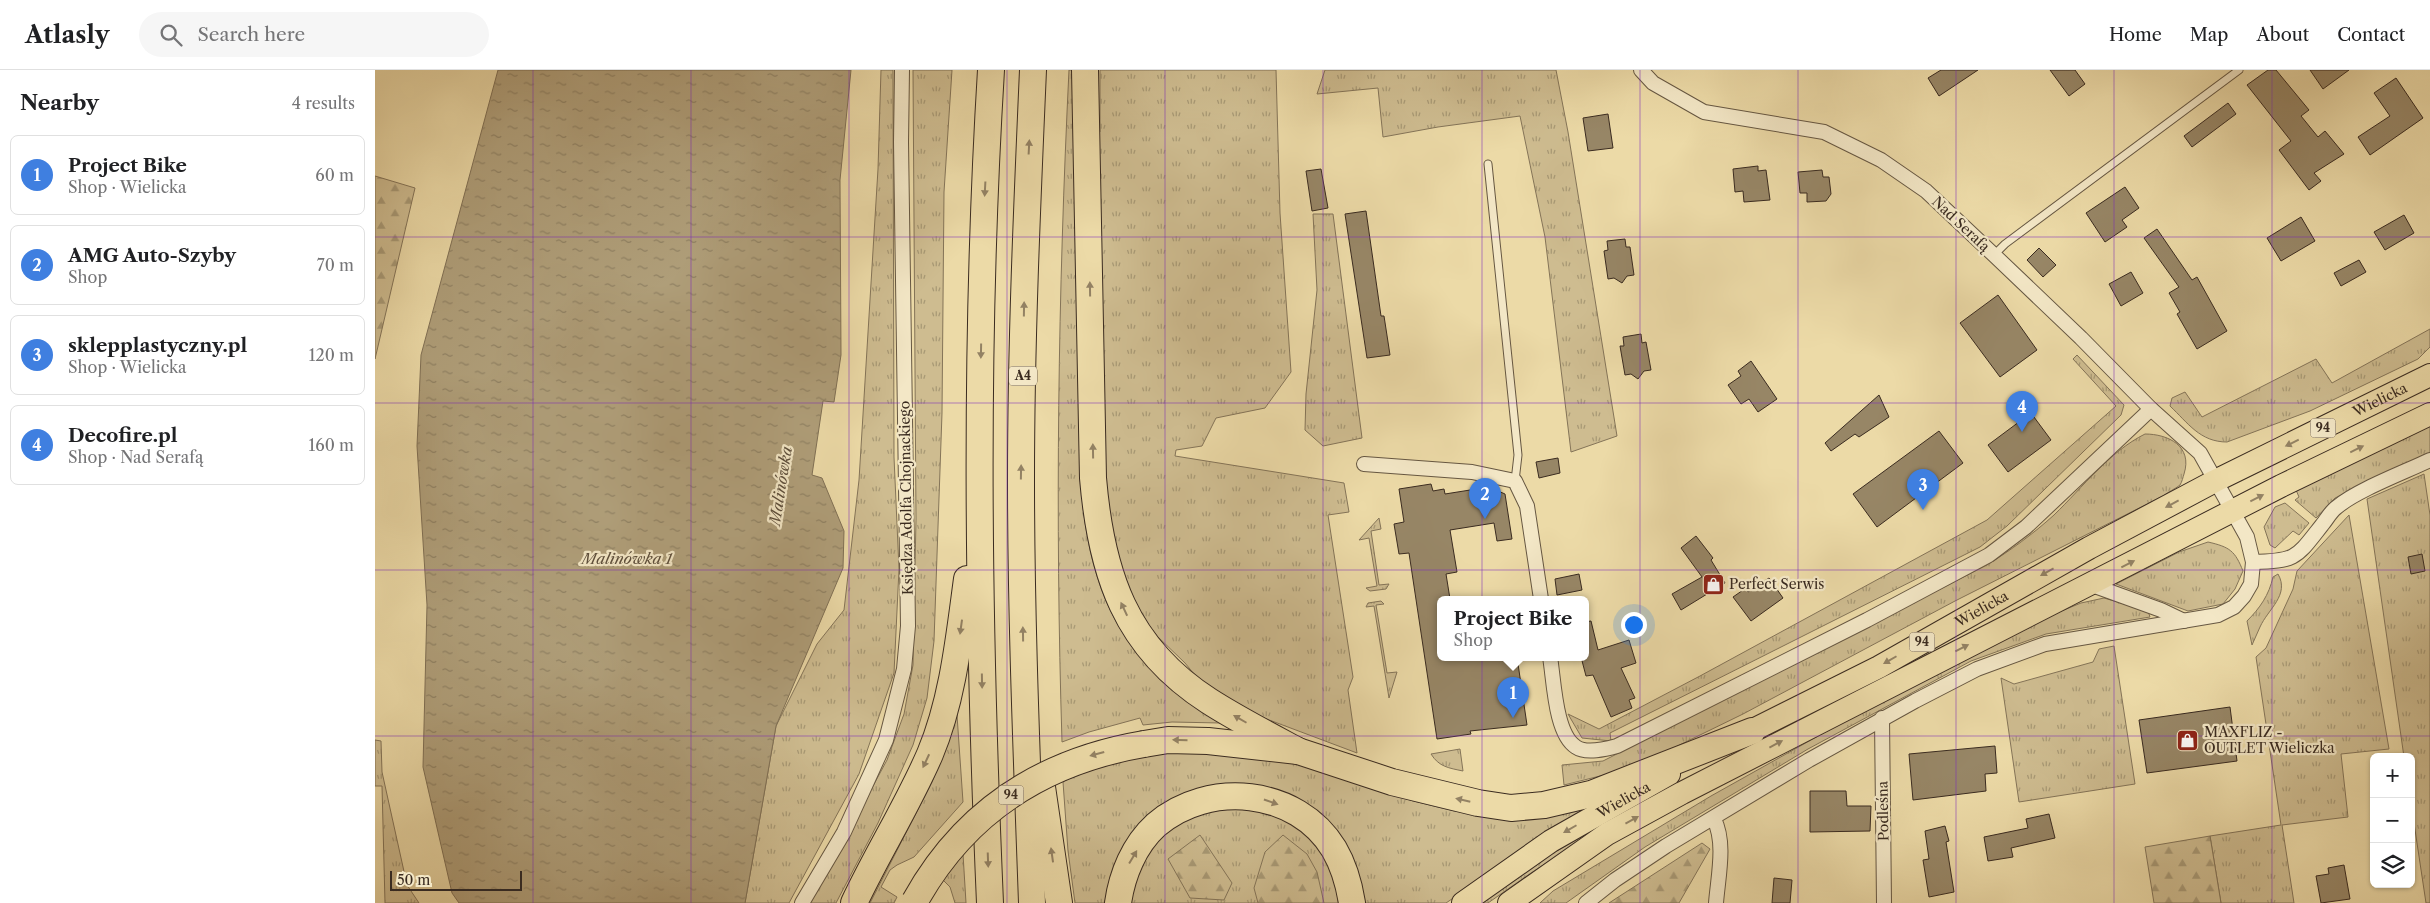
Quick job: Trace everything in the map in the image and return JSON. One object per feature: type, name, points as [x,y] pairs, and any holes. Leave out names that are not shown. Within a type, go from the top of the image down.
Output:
[{"type":"highway","points":[[990,903],[980,586],[980,474],[985,196],[991,70]]},
{"type":"highway","name":"A4","points":[[1032,903],[1023,683],[1021,469],[1024,269],[1033,70]]},
{"type":"highway","points":[[1085,70],[1093,478],[1097,520],[1106,564],[1128,617],[1143,640],[1162,663],[1207,700],[1298,751],[1391,782],[1478,803],[1511,808],[1544,805],[1591,794],[1752,731]]},
{"type":"highway","points":[[854,903],[910,796],[930,752],[943,715],[955,668],[980,474]]},
{"type":"highway","points":[[1023,683],[1036,743],[1059,903]]},
{"type":"highway","name":"94","points":[[915,902],[940,860],[1000,803],[1023,786],[1043,775],[1088,756],[1168,740],[1208,741],[1298,751]]},
{"type":"highway","points":[[1118,903],[1120,884],[1129,862],[1155,826],[1174,812],[1189,805],[1210,798],[1228,796],[1264,799],[1285,806],[1319,831],[1333,848],[1343,868],[1352,903]]},
{"type":"main road","name":"Wielicka","points":[[1463,903],[1551,841],[1621,799],[1879,667],[2089,548],[2215,481],[2430,375]]},
{"type":"main road","name":"Wielicka","points":[[1509,903],[1615,829],[1831,715],[2233,510],[2430,414]]},
{"type":"street","name":"Księdza Adolfa Chojnackiego","points":[[802,903],[843,832],[886,740],[904,669],[908,626],[901,142],[903,70]]},
{"type":"street","name":"Nad Serafą","points":[[1641,70],[1653,83],[1703,112],[1824,132],[1881,160],[1926,191],[2081,338],[2151,409],[2200,453],[2247,537],[2253,562]]},
{"type":"street","points":[[1551,661],[1559,719],[1566,739],[1577,748],[1602,750],[1617,746],[1867,620],[1989,555],[2026,527],[2151,409]]},
{"type":"street","points":[[1586,903],[1615,880],[1666,846],[1882,718],[1977,670],[2045,644],[2218,615],[2234,608],[2251,584],[2253,562],[2281,562],[2293,558],[2306,547],[2336,507],[2430,460]]},
{"type":"street","points":[[1364,464],[1473,472],[1515,481],[1527,506],[1541,596]]},
{"type":"street","points":[[2089,584],[2161,610],[2183,621]]},
{"type":"street","name":"Podleśna","points":[[1882,718],[1884,903]]},
{"type":"street","points":[[1714,819],[1719,829],[1720,860],[1716,903]]},
{"type":"lane","points":[[1994,255],[2005,244],[2239,70]]},
{"type":"lane","points":[[1488,164],[1517,455],[1515,481]]},
{"type":"green space","points":[[881,70],[893,70],[894,457],[899,569],[894,673],[859,774],[789,903],[745,903],[776,726],[817,644],[844,610],[859,480],[878,169]]},
{"type":"green space","points":[[913,70],[952,70],[944,192],[942,413],[934,641],[927,698],[913,745],[878,823],[836,903],[810,903],[887,760],[904,714],[913,665],[916,519]]},
{"type":"green space","points":[[1069,70],[1076,70],[1083,507],[1089,544],[1097,576],[1108,606],[1123,633],[1141,658],[1163,681],[1220,723],[1172,722],[1143,725],[1140,718],[1089,732],[1062,742],[1058,490],[1062,238]]},
{"type":"green space","points":[[1100,70],[1276,70],[1280,213],[1291,372],[1265,408],[1216,418],[1202,446],[1176,450],[1175,456],[1344,483],[1349,512],[1328,515],[1353,677],[1348,690],[1357,753],[1256,715],[1204,686],[1185,663],[1157,636],[1135,607],[1120,575],[1104,493],[1095,135],[1100,132]]},
{"type":"green space","points":[[1325,70],[1556,70],[1568,132],[1617,436],[1571,452],[1545,237],[1520,116],[1438,127],[1383,137],[1378,88],[1317,94]]},
{"type":"green space","points":[[375,176],[415,188],[375,359]]},
{"type":"green space","points":[[1313,214],[1333,214],[1362,438],[1323,446],[1305,430],[1306,394],[1317,290]]},
{"type":"green space","points":[[2430,329],[2430,347],[2418,359],[2310,411],[2227,442],[2209,439],[2202,435],[2170,406],[2172,398],[2185,392],[2202,417],[2316,359],[2332,383]]},
{"type":"green space","points":[[2077,355],[2124,405],[2121,415],[2007,526],[1980,547],[1610,733],[1611,741],[1582,738],[1568,714],[1599,729],[1987,520],[2116,406],[2073,359]]},
{"type":"green space","points":[[2430,426],[2430,454],[2335,498],[2316,518],[2295,500],[2299,497],[2296,490]]},
{"type":"green space","points":[[2145,434],[2170,439],[2177,443],[2185,456],[2186,464],[2181,484],[2163,496],[1955,601],[1743,714],[1657,756],[1612,773],[1564,785],[1562,765],[1603,761],[1987,565],[2038,529],[2108,460]]},
{"type":"green space","points":[[2424,474],[2430,515],[2430,903],[2426,903],[2415,830],[2415,753],[2403,753],[2367,499]]},
{"type":"green space","points":[[2285,503],[2309,523],[2299,535],[2293,531],[2275,548],[2270,545],[2264,527],[2275,507]]},
{"type":"green space","points":[[2349,515],[2389,749],[2341,754],[2348,817],[2282,825],[2294,903],[2221,903],[2210,836],[2281,825],[2256,657],[2266,648],[2293,589],[2297,571]]},
{"type":"green space","points":[[1379,518],[1381,529],[1371,531],[1379,585],[1389,584],[1386,589],[1370,591],[1366,588],[1377,586],[1369,538],[1359,540]]},
{"type":"green space","points":[[2208,542],[2231,551],[2243,571],[2235,589],[2223,604],[2188,611],[2116,584],[2179,552]]},
{"type":"green space","points":[[2278,574],[2281,582],[2280,595],[2264,620],[2252,645],[2247,621],[2263,601],[2273,577]]},
{"type":"green space","points":[[2104,598],[2148,611],[2150,617],[2046,634],[1971,661],[1808,749],[1645,847],[1566,903],[1540,903],[1553,891],[1711,796],[1986,642],[2081,603]]},
{"type":"green space","points":[[1381,601],[1384,604],[1376,605],[1387,673],[1397,672],[1389,698],[1374,606],[1366,607],[1368,603]]},
{"type":"green space","points":[[2114,646],[2135,784],[2019,802],[2001,678],[2014,684],[2093,662],[2099,649]]},
{"type":"green space","points":[[957,715],[963,802],[914,857],[890,870],[881,887],[897,897],[894,903],[870,903],[932,782]]},
{"type":"green space","points":[[375,740],[381,741],[382,772],[407,885],[419,903],[385,903],[382,786],[375,786]]},
{"type":"green space","points":[[1177,748],[1296,763],[1413,801],[1454,811],[1580,809],[1580,812],[1446,903],[1362,903],[1334,833],[1195,793],[1109,903],[1075,903],[1068,851],[1063,782],[1104,765]]},
{"type":"green space","points":[[1460,749],[1463,771],[1449,768],[1437,762],[1431,754]]},
{"type":"green space","points":[[1642,801],[1488,903],[1481,903],[1533,865]]},
{"type":"green space","points":[[1215,808],[1263,809],[1303,830],[1330,863],[1342,903],[1129,903],[1140,869],[1157,840],[1180,822]]},
{"type":"green space","points":[[1200,835],[1232,883],[1224,900],[1190,898],[1168,859]]},
{"type":"green space","points":[[1283,835],[1307,854],[1317,872],[1324,903],[1258,903],[1254,888],[1265,852]]},
{"type":"green space","points":[[2210,836],[2221,903],[2154,903],[2145,847]]},
{"type":"green space","points":[[1702,843],[1710,849],[1679,903],[1609,903]]},
{"type":"green space","points":[[963,854],[966,903],[955,903],[950,887],[943,880]]},
{"type":"water","name":"Malinówka 1","points":[[498,70],[851,70],[840,180],[841,355],[834,402],[823,401],[812,475],[822,478],[844,531],[843,568],[776,726],[745,903],[459,903],[452,893],[423,767],[427,605],[417,446],[421,355]]},
{"type":"building","points":[[1941,70],[1978,70],[1939,96],[1928,78]]},
{"type":"building","points":[[2050,70],[2075,70],[2085,84],[2069,96]]},
{"type":"building","points":[[2268,70],[2276,70],[2309,110],[2301,116],[2318,137],[2325,131],[2344,154],[2314,173],[2321,181],[2309,190],[2279,150],[2291,141],[2247,85]]},
{"type":"building","points":[[2310,70],[2349,70],[2323,89]]},
{"type":"building","points":[[2396,78],[2423,118],[2370,155],[2358,137],[2390,116],[2374,93]]},
{"type":"building","points":[[2228,103],[2236,114],[2192,147],[2184,136]]},
{"type":"building","points":[[1608,114],[1613,148],[1588,151],[1583,118]]},
{"type":"building","points":[[1758,166],[1758,171],[1766,170],[1770,200],[1744,202],[1743,191],[1735,192],[1733,169]]},
{"type":"building","points":[[1321,169],[1328,208],[1312,211],[1306,171]]},
{"type":"building","points":[[1822,170],[1823,177],[1829,177],[1831,194],[1826,201],[1807,202],[1807,193],[1800,193],[1798,172]]},
{"type":"building","points":[[2125,187],[2139,208],[2122,220],[2127,227],[2105,242],[2086,213]]},
{"type":"building","points":[[1366,211],[1381,316],[1384,316],[1390,355],[1367,358],[1345,214]]},
{"type":"building","points":[[2404,215],[2414,233],[2385,250],[2374,232]]},
{"type":"building","points":[[2301,217],[2315,241],[2281,261],[2267,238]]},
{"type":"building","points":[[2157,229],[2192,280],[2197,277],[2227,331],[2197,349],[2177,314],[2180,312],[2169,293],[2179,287],[2144,238]]},
{"type":"building","points":[[1625,239],[1626,247],[1630,247],[1634,275],[1627,276],[1622,283],[1614,278],[1608,279],[1604,251],[1608,250],[1607,241]]},
{"type":"building","points":[[2039,248],[2056,265],[2043,277],[2027,260]]},
{"type":"building","points":[[2359,260],[2366,272],[2341,286],[2334,273]]},
{"type":"building","points":[[2131,272],[2143,293],[2121,306],[2109,284]]},
{"type":"building","points":[[1998,295],[2037,350],[2000,377],[1960,323]]},
{"type":"building","points":[[1641,334],[1642,343],[1646,342],[1651,370],[1644,371],[1638,379],[1631,374],[1625,375],[1620,346],[1624,346],[1623,337]]},
{"type":"building","points":[[1751,361],[1777,399],[1758,412],[1749,399],[1741,404],[1728,385],[1741,376],[1738,371]]},
{"type":"building","points":[[1879,395],[1889,417],[1859,437],[1855,434],[1831,451],[1825,443]]},
{"type":"building","points":[[2031,413],[2051,440],[2008,472],[1988,445]]},
{"type":"building","points":[[1939,431],[1963,463],[1877,527],[1853,494]]},
{"type":"building","points":[[1558,458],[1560,473],[1539,478],[1536,462]]},
{"type":"building","points":[[1431,484],[1433,491],[1444,489],[1445,494],[1489,487],[1505,494],[1512,539],[1497,541],[1494,523],[1450,530],[1457,572],[1446,574],[1450,596],[1437,596],[1437,661],[1518,661],[1527,725],[1470,731],[1471,734],[1437,739],[1409,553],[1399,554],[1394,524],[1404,522],[1399,489]]},
{"type":"building","points":[[1696,536],[1713,558],[1711,560],[1725,583],[1681,610],[1672,594],[1702,577],[1681,548]]},
{"type":"building","points":[[2422,554],[2425,571],[2411,574],[2408,557]]},
{"type":"building","points":[[1579,574],[1582,590],[1557,595],[1555,579]]},
{"type":"building","points":[[1769,578],[1783,598],[1751,621],[1733,597],[1746,588],[1748,592]]},
{"type":"building","points":[[1589,621],[1591,621],[1598,650],[1629,640],[1636,663],[1621,668],[1635,698],[1629,700],[1632,708],[1611,717],[1593,675],[1586,676],[1582,661],[1589,661]]},
{"type":"building","name":"MAXFLIZ - OUTLET Wieliczka","points":[[2230,707],[2237,761],[2147,773],[2139,720]]},
{"type":"building","points":[[1995,746],[1997,773],[1985,774],[1986,791],[1913,800],[1909,754]]},
{"type":"building","points":[[1810,791],[1846,791],[1847,806],[1871,806],[1870,831],[1810,832]]},
{"type":"building","points":[[2049,814],[2055,838],[2011,848],[2013,857],[1988,861],[1984,837],[2028,828],[2026,819]]},
{"type":"building","points":[[1945,826],[1949,841],[1946,842],[1954,892],[1929,897],[1923,860],[1929,859],[1925,831]]},
{"type":"building","points":[[2344,865],[2350,899],[2321,903],[2316,876],[2329,874],[2328,868]]},
{"type":"building","points":[[1774,878],[1792,880],[1790,903],[1772,903]]},
{"type":"place","name":"Decofire.pl","points":[[2022,432]]},
{"type":"place","name":"sklepplastyczny.pl","points":[[1923,510]]},
{"type":"place","name":"AMG Auto-Szyby","points":[[1485,519]]},
{"type":"place","name":"Perfect Serwis","points":[[1713,584]]},
{"type":"place","name":"Project Bike","points":[[1513,718]]},
{"type":"place","name":"MAXFLIZ - OUTLET Wieliczka","points":[[2188,740]]},
{"type":"water label","name":"Malinówka","points":[[781,486]]}]
